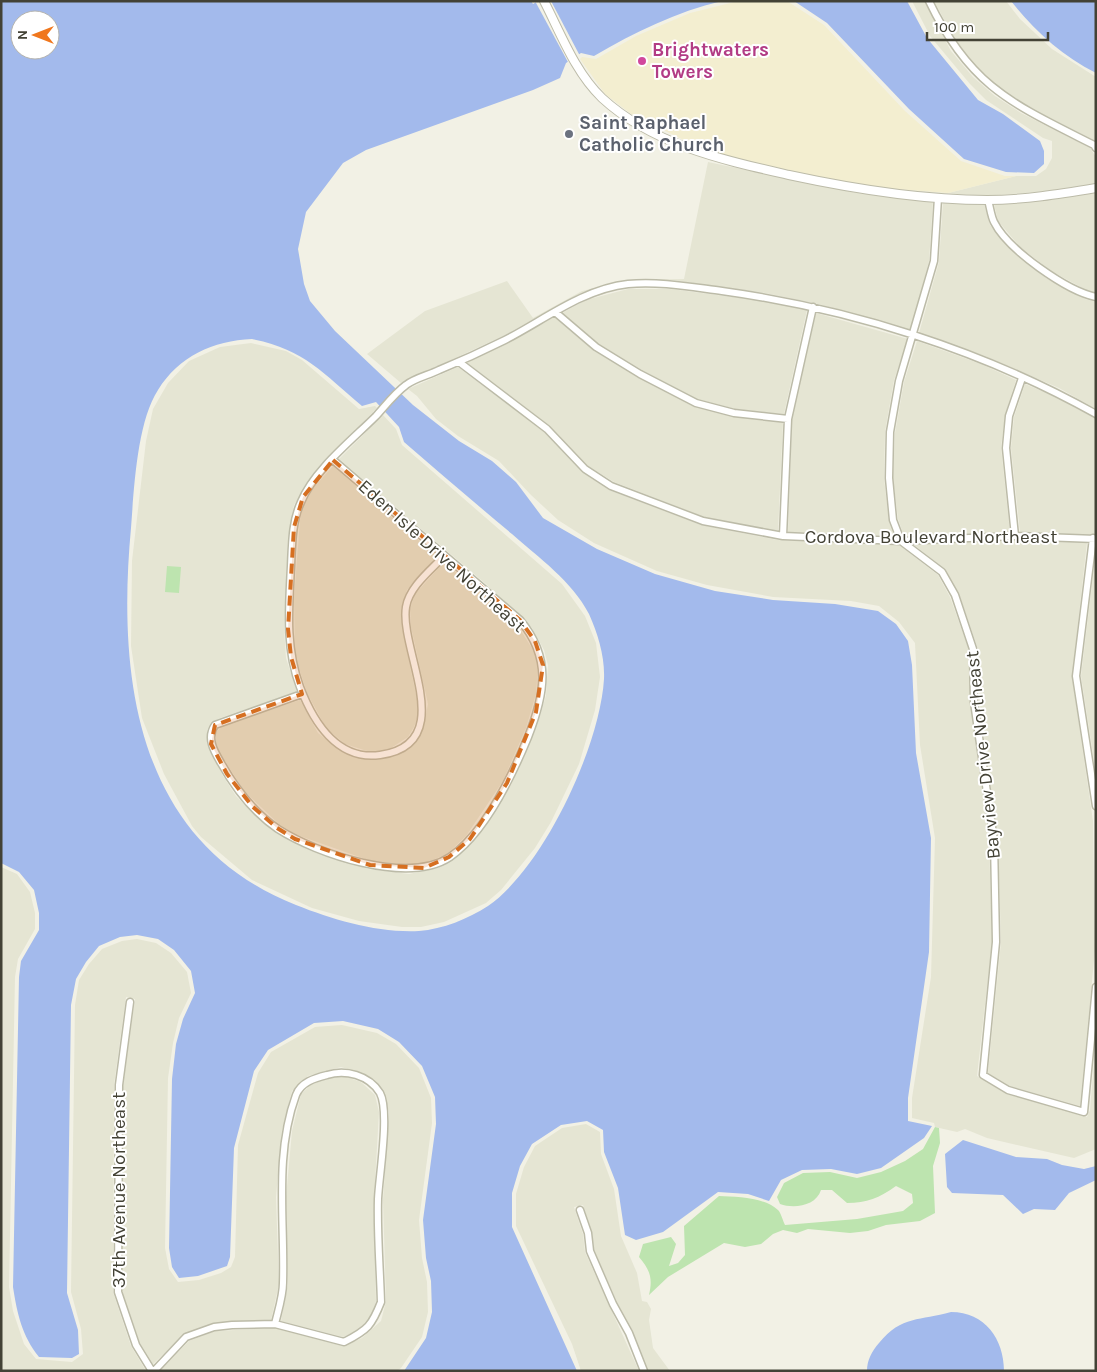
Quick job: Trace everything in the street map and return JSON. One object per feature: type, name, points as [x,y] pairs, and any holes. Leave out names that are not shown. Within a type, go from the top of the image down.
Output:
[{"type":"street","points":[[544,1],[576,62],[601,97],[628,118],[709,157],[858,189],[938,198],[988,200],[1050,195],[1096,188]]},
{"type":"street","points":[[929,1],[955,49],[977,75],[998,93],[1024,110],[1094,145],[1096,148]]},
{"type":"street","points":[[901,541],[893,520],[889,478],[890,432],[899,381],[914,336],[934,261],[938,198]]},
{"type":"street","points":[[988,200],[994,223],[1017,250],[1048,274],[1086,295],[1096,297]]},
{"type":"street","points":[[444,556],[411,592],[405,609],[406,628],[423,704],[419,729],[411,740],[394,752],[375,756],[356,753],[343,748],[322,731],[302,694],[294,672],[289,635],[294,528],[303,497],[316,477],[407,384],[505,340],[584,296],[627,284],[671,284],[764,297],[813,307],[914,336],[983,360],[1057,392],[1096,414]]},
{"type":"street","points":[[783,536],[788,419],[813,307]]},
{"type":"street","points":[[555,312],[596,347],[640,374],[696,403],[734,413],[788,419]]},
{"type":"street","name":"Cordova Boulevard Northeast","points":[[458,362],[547,429],[585,469],[611,486],[703,521],[783,536],[901,541],[1015,536],[1094,538]]},
{"type":"street","points":[[1015,536],[1006,448],[1010,416],[1022,378]]},
{"type":"street","name":"Eden Isle Drive Northeast","points":[[302,694],[221,722],[211,730],[211,744],[216,755],[240,794],[277,828],[295,839],[370,865],[394,869],[424,868],[449,857],[461,848],[507,783],[520,756],[541,694],[543,665],[535,641],[520,620],[333,460]]},
{"type":"street","points":[[1094,538],[1076,676],[1096,806]]},
{"type":"street","name":"Bayview Drive Northeast","points":[[901,541],[942,572],[954,595],[974,650],[974,702],[994,841],[996,924],[996,942],[983,1075],[1008,1090],[1084,1112],[1096,987]]},
{"type":"street","name":"37th Avenue Northeast","points":[[130,1002],[119,1085],[118,1292],[136,1345],[153,1371]]},
{"type":"street","points":[[153,1371],[186,1337],[214,1327],[275,1324],[344,1342],[360,1334],[376,1317],[381,1302],[378,1200],[384,1111],[380,1093],[364,1078],[349,1073],[340,1071],[310,1080],[297,1092],[287,1130],[281,1197],[283,1284],[275,1324]]},
{"type":"street","points":[[580,1210],[588,1233],[590,1251],[613,1304],[629,1333],[644,1371]]},
{"type":"highlighted area","points":[[333,460],[520,620],[535,641],[543,665],[536,712],[507,783],[470,839],[449,857],[424,868],[370,865],[295,839],[277,828],[252,806],[227,774],[211,744],[215,725],[302,694],[291,657],[288,629],[294,527],[303,497]]},
{"type":"shaded area","points":[[738,1],[787,1],[824,25],[905,111],[961,161],[1005,176],[1016,176],[948,193],[881,188],[710,153],[631,114],[605,94],[580,59],[582,57],[596,59],[636,36],[690,13]]},
{"type":"shaded area","points":[[912,1],[924,1],[951,51],[973,77],[995,96],[1021,113],[1090,148],[1096,157],[1096,184],[1049,191],[987,196],[888,189],[859,185],[820,177],[881,188],[948,193],[1016,176],[1036,176],[1046,169],[1052,158],[1052,141],[1043,138],[986,100],[970,84],[930,36]]},
{"type":"shaded area","points":[[934,1],[1006,1],[1020,19],[1052,49],[1096,77],[1096,141],[1026,106],[1001,90],[980,72],[959,47]]},
{"type":"shaded area","points":[[708,162],[857,193],[933,201],[929,261],[911,330],[818,304],[765,293],[672,280],[628,280],[684,279]]},
{"type":"shaded area","points":[[1096,192],[1096,293],[1088,291],[1051,271],[1020,247],[998,221],[994,204],[1051,199]]},
{"type":"shaded area","points":[[943,202],[984,204],[990,225],[1014,253],[1046,278],[1085,299],[1096,302],[1096,409],[1059,388],[985,356],[919,333],[939,262]]},
{"type":"shaded area","points":[[507,281],[533,318],[582,291],[622,282],[581,293],[503,336],[401,383],[367,354],[425,311]]},
{"type":"shaded area","points":[[628,289],[671,289],[763,301],[807,310],[784,414],[735,409],[697,399],[642,370],[599,344],[562,313],[586,300]]},
{"type":"shaded area","points":[[816,313],[908,339],[894,380],[885,432],[884,478],[889,522],[894,536],[788,532],[792,419]]},
{"type":"shaded area","points":[[554,317],[593,350],[637,377],[693,406],[733,417],[783,422],[778,531],[704,517],[614,482],[588,466],[550,426],[467,363]]},
{"type":"shaded area","points":[[917,341],[981,364],[1016,380],[1005,415],[1001,447],[1010,532],[904,536],[898,519],[893,478],[895,433],[904,382]]},
{"type":"shaded area","points":[[251,343],[286,351],[302,360],[359,409],[375,406],[377,408],[313,474],[294,505],[288,538],[284,628],[286,658],[297,692],[220,718],[212,722],[207,730],[207,744],[223,776],[236,796],[261,821],[293,842],[368,869],[409,874],[438,868],[464,851],[484,827],[511,785],[541,713],[546,695],[548,665],[544,650],[532,628],[487,585],[339,459],[383,415],[396,429],[402,445],[562,584],[585,616],[596,643],[600,677],[595,710],[579,764],[551,822],[535,848],[501,890],[486,903],[444,922],[421,927],[402,927],[359,921],[312,908],[252,880],[201,837],[192,826],[164,774],[142,718],[131,646],[132,561],[146,441],[153,409],[168,383],[189,361],[220,347]]},
{"type":"shaded area","points":[[458,367],[544,432],[582,472],[609,490],[701,525],[778,540],[899,545],[938,575],[950,597],[969,650],[970,702],[989,841],[992,942],[977,1076],[1007,1094],[1087,1117],[1090,1110],[1096,1037],[1096,1149],[1074,1158],[987,1138],[965,1129],[957,1132],[935,1127],[934,1123],[912,1118],[912,1098],[931,977],[935,838],[920,745],[915,643],[899,622],[879,606],[851,601],[773,597],[707,585],[657,571],[594,543],[558,520],[499,461],[458,436],[436,419],[417,396],[408,389]]},
{"type":"shaded area","points":[[1025,384],[1054,396],[1096,419],[1096,535],[1020,532],[1011,448],[1014,417]]},
{"type":"shaded area","points":[[333,466],[437,556],[407,590],[401,609],[402,628],[418,704],[418,716],[408,737],[391,748],[382,751],[367,751],[345,744],[326,728],[307,693],[295,656],[294,598],[300,520],[303,507],[314,487]]},
{"type":"shaded area","points":[[1015,540],[1087,542],[1072,677],[1093,821],[1095,950],[1080,1106],[1010,1086],[988,1073],[1001,942],[998,841],[979,701],[978,649],[959,594],[946,570],[913,544]]},
{"type":"shaded area","points":[[1096,551],[1096,774],[1081,676]]},
{"type":"shaded area","points":[[444,562],[516,623],[535,653],[538,666],[536,694],[526,728],[503,781],[466,836],[447,854],[423,864],[395,865],[371,861],[297,835],[280,825],[244,791],[220,753],[216,743],[216,732],[224,725],[300,700],[318,733],[341,751],[355,757],[376,760],[395,756],[406,750],[415,742],[423,730],[428,704],[411,627],[410,609],[415,594]]},
{"type":"shaded area","points":[[1,867],[17,874],[30,892],[35,913],[35,929],[18,959],[15,977],[9,1287],[13,1311],[24,1344],[36,1359],[72,1362],[83,1354],[81,1329],[71,1292],[75,1005],[79,980],[89,964],[102,949],[122,941],[137,939],[156,943],[171,953],[187,972],[191,993],[179,1018],[168,1078],[165,1248],[169,1269],[178,1282],[199,1280],[221,1273],[231,1267],[235,1257],[238,1145],[258,1073],[271,1052],[315,1027],[342,1025],[377,1033],[396,1044],[419,1068],[431,1098],[432,1123],[419,1220],[422,1258],[427,1282],[428,1312],[422,1337],[401,1368],[397,1371],[160,1371],[189,1341],[215,1331],[275,1328],[343,1346],[362,1338],[381,1321],[386,1301],[383,1200],[389,1112],[383,1090],[367,1075],[341,1067],[308,1076],[292,1091],[282,1130],[276,1197],[279,1284],[271,1320],[213,1323],[185,1334],[153,1364],[140,1343],[122,1292],[123,1085],[135,999],[126,997],[114,1085],[113,1292],[131,1346],[146,1371],[1,1371]]},
{"type":"shaded area","points":[[341,1075],[361,1082],[375,1095],[379,1112],[374,1200],[376,1301],[372,1315],[357,1331],[343,1337],[281,1321],[288,1284],[286,1197],[292,1131],[301,1094],[313,1083]]},
{"type":"shaded area","points":[[586,1124],[600,1132],[601,1154],[614,1189],[621,1236],[637,1273],[642,1301],[647,1302],[651,1309],[649,1320],[653,1348],[670,1371],[649,1371],[633,1331],[617,1302],[594,1250],[592,1232],[583,1205],[574,1207],[583,1234],[585,1252],[639,1371],[581,1371],[572,1344],[516,1226],[516,1194],[524,1167],[535,1146],[562,1128]]},
{"type":"green space","points":[[167,566],[181,567],[179,593],[165,592]]},
{"type":"green space","points":[[935,1127],[939,1128],[940,1143],[933,1166],[935,1213],[920,1221],[886,1225],[868,1231],[850,1233],[808,1229],[797,1233],[783,1230],[773,1234],[761,1244],[745,1247],[724,1243],[668,1277],[649,1295],[650,1274],[639,1257],[643,1244],[671,1237],[676,1244],[669,1266],[678,1263],[685,1255],[684,1226],[719,1196],[750,1198],[765,1202],[778,1210],[785,1225],[857,1219],[903,1211],[913,1203],[912,1194],[896,1186],[873,1199],[854,1203],[847,1203],[832,1190],[821,1190],[810,1203],[798,1206],[780,1204],[777,1197],[784,1183],[803,1173],[830,1172],[857,1178],[881,1172],[905,1161],[923,1149]]},
{"type":"water","points":[[1,1],[531,1],[533,4],[538,1],[722,1],[688,11],[656,24],[594,56],[581,53],[566,63],[560,78],[533,90],[366,150],[343,163],[306,212],[298,249],[304,284],[310,301],[335,331],[413,405],[459,441],[492,461],[516,482],[543,518],[597,549],[655,574],[715,591],[773,600],[835,604],[878,611],[896,624],[908,641],[912,665],[916,753],[931,838],[929,952],[908,1098],[908,1121],[932,1126],[924,1138],[881,1168],[857,1174],[831,1169],[802,1170],[781,1180],[769,1201],[748,1194],[718,1192],[663,1232],[636,1240],[625,1235],[618,1188],[604,1152],[603,1130],[587,1121],[561,1125],[532,1144],[520,1166],[512,1193],[512,1227],[577,1371],[404,1371],[426,1338],[432,1312],[431,1281],[426,1258],[423,1220],[436,1124],[435,1097],[422,1066],[399,1042],[378,1029],[343,1021],[314,1023],[268,1050],[254,1071],[234,1148],[230,1257],[227,1266],[198,1276],[179,1278],[172,1267],[169,1248],[172,1079],[176,1044],[183,1019],[195,993],[191,971],[174,950],[158,939],[137,935],[120,937],[99,946],[86,962],[76,979],[71,1005],[67,1293],[78,1330],[79,1354],[72,1358],[39,1357],[28,1341],[21,1324],[13,1287],[19,977],[21,961],[39,930],[39,913],[34,890],[19,872],[1,863]],"holes":[[[252,339],[286,349],[312,364],[362,406],[376,402],[399,427],[404,442],[544,561],[574,591],[589,614],[595,630],[602,654],[604,671],[600,706],[592,737],[566,803],[529,864],[509,888],[488,906],[455,923],[419,931],[372,928],[325,916],[296,905],[242,877],[201,841],[170,798],[148,749],[135,697],[128,641],[131,528],[135,476],[145,420],[151,404],[166,378],[187,359],[198,352],[238,340]]]},
{"type":"water","points":[[794,1],[907,1],[927,38],[978,100],[1003,114],[1040,141],[1044,151],[1044,164],[1034,173],[1006,172],[964,159],[909,109],[827,23]]},
{"type":"water","points":[[1011,1],[1096,1],[1096,73],[1072,59],[1049,41]]},
{"type":"water","points":[[963,1140],[1016,1157],[1047,1159],[1062,1165],[1084,1169],[1096,1166],[1096,1180],[1069,1193],[1055,1210],[1034,1209],[1023,1214],[1003,1195],[952,1193],[947,1187],[945,1154]]},
{"type":"water","points":[[951,1312],[963,1313],[983,1322],[996,1338],[1001,1348],[1004,1371],[867,1371],[869,1359],[874,1349],[887,1334],[912,1320]]},
{"type":"pier","points":[[535,1],[551,1],[580,56],[569,64]]},
{"type":"place","name":"Brightwaters Towers","points":[[642,61]]},
{"type":"place","name":"Saint Raphael Catholic Church","points":[[569,134]]}]
